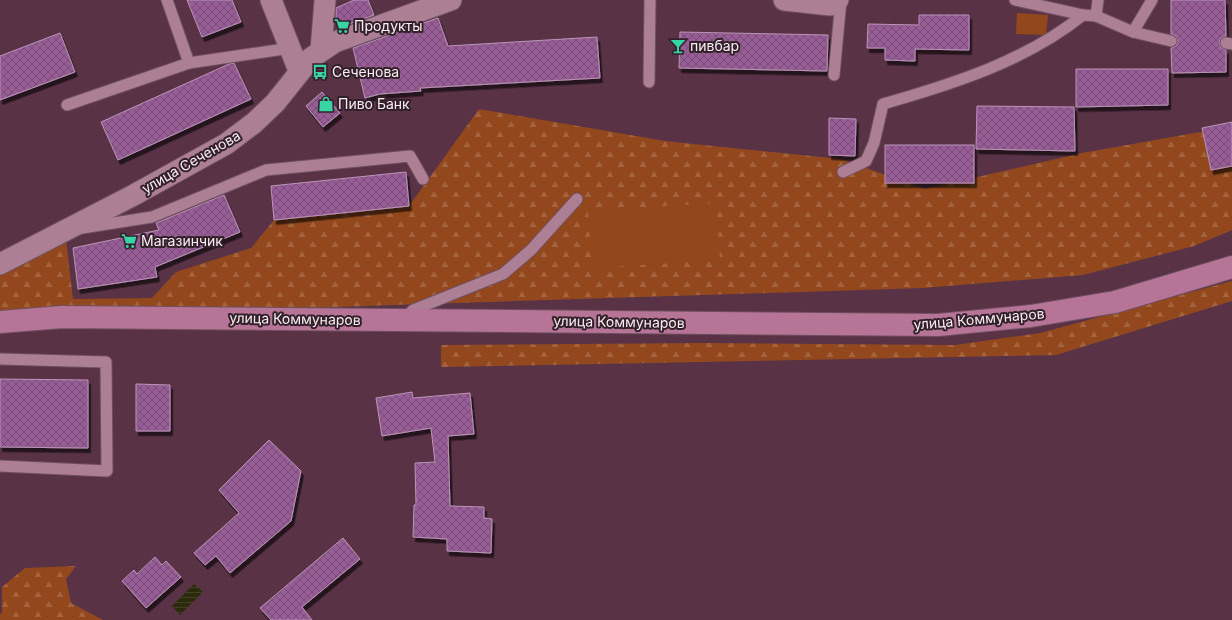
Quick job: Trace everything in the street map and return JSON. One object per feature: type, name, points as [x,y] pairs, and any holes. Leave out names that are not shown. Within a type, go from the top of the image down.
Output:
[{"type":"main road","name":"улица Коммунаров","points":[[0,322],[62,317],[938,325],[1031,316],[1115,302],[1232,267]]},
{"type":"street","points":[[271,0],[299,70]]},
{"type":"street","points":[[321,50],[325,0]]},
{"type":"street","name":"улица Сеченова","points":[[0,264],[65,231],[226,144],[254,123],[275,103],[299,70],[321,50],[354,34],[451,0]]},
{"type":"street","points":[[784,0],[830,5],[838,0]]},
{"type":"lane","points":[[167,0],[188,63]]},
{"type":"lane","points":[[649,82],[650,0]]},
{"type":"lane","points":[[834,75],[841,0]]},
{"type":"lane","points":[[1015,0],[1084,15],[1096,16],[1133,32],[1171,41]]},
{"type":"lane","points":[[1096,16],[1098,0]]},
{"type":"lane","points":[[1133,32],[1152,0]]},
{"type":"lane","points":[[843,172],[866,161],[874,143],[883,104],[945,86],[1036,48],[1062,32],[1084,15]]},
{"type":"lane","points":[[67,105],[188,63],[290,48]]},
{"type":"lane","points":[[65,231],[152,217],[266,170],[410,156],[422,179]]},
{"type":"lane","points":[[404,320],[413,310],[503,274],[531,250],[577,200]]},
{"type":"lane","points":[[0,360],[106,362],[107,471],[0,466]]},
{"type":"green space","points":[[1017,13],[1048,15],[1046,35],[1016,34]]},
{"type":"green space","points":[[479,109],[665,141],[841,159],[925,189],[1082,153],[1217,129],[1232,130],[1232,230],[1194,246],[1083,275],[923,288],[62,317],[0,322],[0,264],[65,231],[73,299],[152,298],[176,272],[251,248],[274,220],[409,206]]},
{"type":"green space","points":[[716,203],[720,260],[592,268],[588,211]]},
{"type":"green space","points":[[1232,281],[1232,301],[1056,355],[441,367],[441,345],[705,343],[955,345],[1040,333]]},
{"type":"green space","points":[[76,566],[66,579],[71,603],[103,620],[0,620],[0,614],[2,613],[2,587],[25,568]]},
{"type":"shaded area","points":[[194,584],[203,592],[180,615],[172,606]]},
{"type":"building","points":[[187,0],[232,0],[241,22],[202,37]]},
{"type":"building","points":[[354,0],[368,0],[374,15],[338,28],[336,8]]},
{"type":"building","points":[[1171,0],[1225,0],[1226,36],[1221,38],[1219,42],[1221,48],[1226,50],[1226,72],[1172,73],[1171,48],[1176,46],[1178,42],[1176,36],[1171,34]]},
{"type":"building","points":[[919,15],[969,15],[969,50],[915,49],[915,61],[885,60],[885,48],[867,48],[868,24],[919,25]]},
{"type":"building","points":[[438,18],[448,46],[597,37],[600,78],[420,88],[421,91],[380,94],[365,98],[353,48]]},
{"type":"building","points":[[680,32],[828,35],[827,71],[679,68]]},
{"type":"building","points":[[60,33],[75,72],[0,100],[0,56]]},
{"type":"building","points":[[234,63],[251,99],[118,160],[101,122]]},
{"type":"building","points":[[1076,69],[1168,69],[1168,105],[1076,107]]},
{"type":"building","points":[[322,92],[340,113],[323,127],[306,106]]},
{"type":"building","points":[[977,106],[1074,107],[1075,151],[976,149]]},
{"type":"building","points":[[829,118],[856,119],[855,156],[829,155]]},
{"type":"building","points":[[1232,122],[1232,166],[1211,170],[1202,128]]},
{"type":"building","points":[[885,145],[974,145],[974,183],[885,183]]},
{"type":"building","points":[[406,172],[409,206],[274,220],[271,186]]},
{"type":"building","points":[[224,195],[240,232],[155,267],[157,277],[78,289],[73,248],[159,230],[156,223]]},
{"type":"building","points":[[0,379],[88,380],[88,448],[0,447]]},
{"type":"building","points":[[136,384],[170,385],[170,431],[136,431]]},
{"type":"building","points":[[412,392],[413,398],[470,393],[474,434],[448,436],[450,506],[484,507],[484,518],[492,519],[491,553],[447,551],[447,539],[413,537],[414,505],[416,505],[415,463],[435,462],[431,428],[382,436],[376,398]]},
{"type":"building","points":[[269,440],[301,471],[291,521],[230,573],[216,556],[205,565],[194,553],[239,513],[219,490]]},
{"type":"building","points":[[343,538],[360,559],[302,607],[312,620],[271,620],[260,608]]},
{"type":"building","points":[[155,557],[162,565],[166,561],[181,577],[146,608],[122,581],[134,570],[137,574]]},
{"type":"place","name":"Продукты","points":[[342,26]]},
{"type":"place","name":"пивбар","points":[[678,46]]},
{"type":"place","name":"Сеченова","points":[[320,72]]},
{"type":"place","name":"Пиво Банк","points":[[326,104]]},
{"type":"place","name":"Магазинчик","points":[[129,241]]}]
